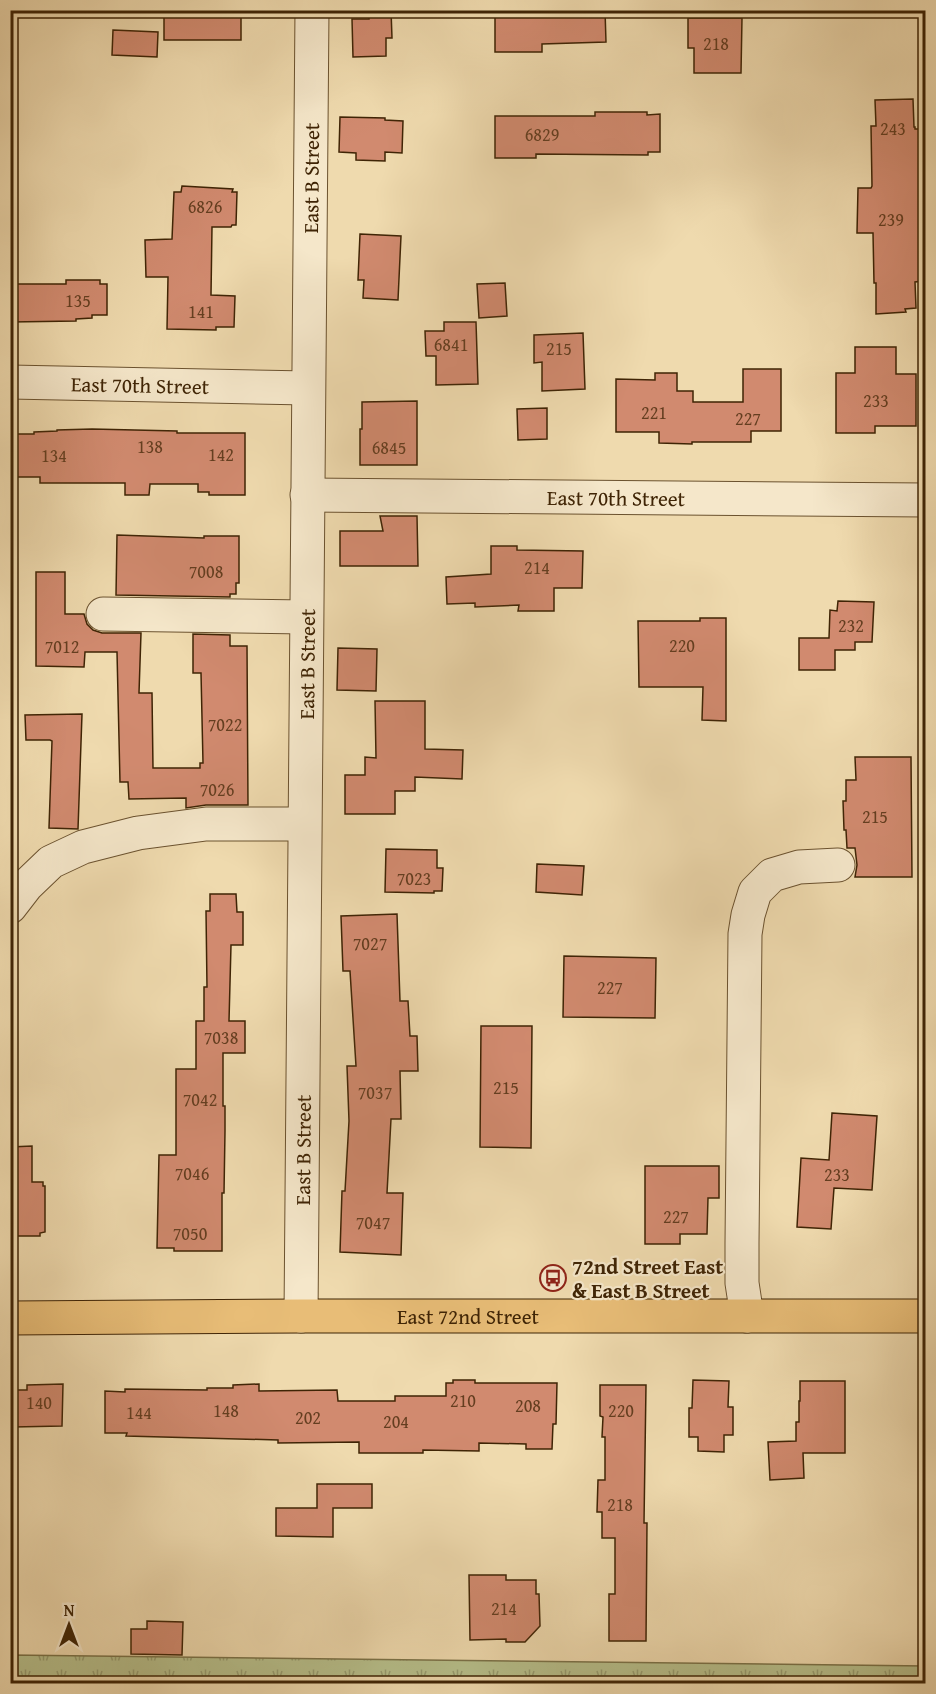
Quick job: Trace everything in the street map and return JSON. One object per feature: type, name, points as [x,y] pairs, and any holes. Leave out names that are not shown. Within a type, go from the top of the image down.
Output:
[{"type":"main road","name":"East 72nd Street","points":[[10,1318],[926,1316]]},
{"type":"street","name":"East B Street","points":[[301,1316],[312,10]]},
{"type":"street","name":"East 70th Street","points":[[10,382],[308,388]]},
{"type":"street","name":"East 70th Street","points":[[307,495],[926,500]]},
{"type":"street","points":[[103,614],[306,618]]},
{"type":"street","points":[[10,907],[27,885],[51,862],[83,848],[138,833],[206,824],[304,824]]},
{"type":"street","points":[[747,1316],[742,1283],[742,1243],[745,934],[748,915],[755,892],[772,875],[799,867],[838,865]]},
{"type":"green space","points":[[10,1655],[925,1666],[926,1683],[11,1684]]},
{"type":"building","points":[[164,10],[236,10],[236,15],[241,15],[241,40],[164,40]]},
{"type":"building","points":[[369,10],[391,10],[392,38],[386,38],[386,56],[353,57],[352,19],[369,19]]},
{"type":"building","points":[[495,10],[605,10],[606,42],[542,44],[542,52],[495,52]]},
{"type":"building","points":[[688,18],[742,18],[741,73],[694,73],[694,48],[688,48]]},
{"type":"building","points":[[113,30],[158,32],[157,57],[112,55]]},
{"type":"building","points":[[913,99],[914,127],[921,129],[922,205],[926,205],[926,234],[922,234],[923,281],[915,282],[916,308],[905,309],[906,312],[876,314],[873,233],[857,233],[858,188],[871,188],[872,186],[871,126],[876,126],[875,100]]},
{"type":"building","points":[[595,112],[660,114],[660,152],[648,152],[648,155],[536,154],[536,158],[495,158],[495,116],[595,116]]},
{"type":"building","points":[[340,117],[385,118],[385,120],[403,121],[402,153],[385,152],[385,161],[356,160],[356,153],[339,152]]},
{"type":"building","points":[[182,186],[233,189],[232,192],[237,192],[236,225],[212,227],[211,295],[235,296],[234,327],[216,327],[216,330],[167,329],[168,277],[146,277],[145,240],[172,239],[174,192],[181,192]]},
{"type":"building","points":[[360,234],[401,236],[398,300],[363,298],[364,280],[358,280]]},
{"type":"building","points":[[66,280],[100,280],[100,284],[107,284],[107,315],[92,315],[92,318],[76,319],[76,321],[10,322],[10,284],[66,284]]},
{"type":"building","points":[[505,283],[507,316],[479,318],[477,284]]},
{"type":"building","points":[[444,322],[476,322],[478,384],[436,385],[436,356],[426,356],[425,331],[444,331]]},
{"type":"building","points":[[583,333],[585,389],[542,391],[542,362],[534,363],[534,335]]},
{"type":"building","points":[[855,347],[896,347],[896,374],[916,374],[916,426],[875,426],[875,433],[836,433],[836,373],[855,373]]},
{"type":"building","points":[[743,369],[781,369],[781,431],[751,431],[751,442],[692,442],[692,444],[659,443],[659,432],[616,432],[616,379],[655,380],[655,373],[677,373],[677,391],[693,391],[693,402],[743,402]]},
{"type":"building","points":[[417,401],[417,465],[360,465],[362,402]]},
{"type":"building","points":[[547,408],[547,439],[518,440],[517,409]]},
{"type":"building","points":[[92,429],[245,433],[245,495],[209,495],[209,492],[198,492],[198,484],[150,484],[149,495],[125,495],[125,483],[40,483],[40,477],[17,477],[16,434]]},
{"type":"building","points":[[380,516],[417,516],[418,566],[340,566],[340,531],[383,531]]},
{"type":"building","points":[[117,535],[204,538],[204,536],[239,536],[239,583],[236,583],[236,594],[230,594],[230,597],[116,595]]},
{"type":"building","points":[[491,546],[517,546],[517,550],[583,551],[582,588],[554,588],[554,611],[518,611],[519,605],[475,607],[475,603],[447,604],[446,577],[491,574]]},
{"type":"building","points":[[36,572],[65,572],[65,614],[84,614],[87,624],[93,630],[102,633],[141,633],[139,693],[152,693],[153,768],[200,768],[200,763],[203,763],[201,673],[193,673],[193,634],[230,635],[230,646],[247,646],[248,805],[206,805],[186,808],[186,798],[129,799],[128,782],[120,782],[117,652],[85,652],[84,667],[36,666]]},
{"type":"building","points":[[838,601],[874,602],[872,642],[855,642],[855,650],[835,650],[835,670],[799,670],[799,638],[829,638],[830,610],[837,611]]},
{"type":"building","points":[[700,618],[726,618],[726,721],[702,720],[703,687],[639,687],[638,621],[700,621]]},
{"type":"building","points":[[338,648],[377,649],[376,691],[337,690]]},
{"type":"building","points":[[375,701],[425,701],[425,749],[463,750],[462,779],[415,777],[415,791],[395,791],[395,814],[345,814],[345,775],[365,775],[365,757],[376,758]]},
{"type":"building","points":[[82,714],[78,829],[49,828],[52,741],[26,740],[25,715]]},
{"type":"building","points":[[855,757],[911,757],[912,877],[855,877],[857,865],[855,848],[847,848],[843,801],[846,801],[846,780],[856,780]]},
{"type":"building","points":[[386,849],[437,850],[437,868],[443,868],[442,891],[434,891],[434,893],[385,892]]},
{"type":"building","points":[[537,864],[584,866],[582,895],[536,892]]},
{"type":"building","points":[[210,894],[236,894],[237,912],[243,912],[243,945],[231,945],[229,1021],[245,1021],[245,1053],[223,1053],[225,1131],[222,1251],[174,1251],[174,1248],[157,1248],[159,1155],[176,1155],[176,1069],[196,1069],[196,1021],[204,1021],[204,987],[207,987],[206,911],[210,911]]},
{"type":"building","points":[[397,914],[400,1001],[408,1001],[410,1036],[417,1036],[418,1071],[400,1071],[401,1119],[391,1119],[387,1193],[403,1193],[401,1255],[340,1252],[342,1191],[345,1191],[349,1121],[347,1066],[356,1066],[350,971],[343,971],[341,916]]},
{"type":"building","points":[[564,956],[656,958],[655,1018],[563,1017]]},
{"type":"building","points":[[481,1026],[532,1026],[531,1148],[480,1147]]},
{"type":"building","points":[[832,1113],[877,1116],[872,1190],[834,1188],[831,1229],[797,1227],[801,1158],[829,1160]]},
{"type":"building","points":[[32,1146],[32,1182],[43,1182],[45,1186],[45,1232],[40,1233],[40,1236],[16,1236],[15,1230],[10,1230],[10,1147]]},
{"type":"building","points":[[645,1166],[719,1166],[719,1198],[708,1198],[707,1234],[680,1234],[680,1244],[645,1244]]},
{"type":"building","points":[[453,1380],[475,1380],[475,1383],[557,1383],[556,1424],[553,1424],[552,1449],[526,1449],[526,1444],[479,1443],[479,1451],[423,1450],[423,1453],[359,1453],[359,1442],[278,1443],[278,1440],[126,1436],[127,1433],[105,1433],[105,1391],[125,1392],[125,1389],[207,1390],[207,1388],[233,1388],[233,1385],[259,1384],[259,1391],[337,1390],[338,1401],[395,1401],[395,1396],[446,1396],[446,1383],[453,1383]]},
{"type":"building","points":[[693,1380],[729,1381],[728,1407],[733,1407],[733,1435],[724,1435],[724,1452],[698,1451],[698,1437],[689,1437],[689,1408],[692,1408]]},
{"type":"building","points":[[800,1381],[845,1381],[845,1453],[803,1453],[804,1478],[770,1480],[768,1442],[796,1441]]},
{"type":"building","points":[[63,1384],[62,1426],[13,1427],[12,1390],[27,1390],[27,1385]]},
{"type":"building","points":[[600,1385],[646,1385],[644,1523],[647,1523],[646,1641],[609,1641],[609,1594],[615,1594],[615,1538],[602,1538],[602,1512],[597,1512],[598,1480],[605,1480],[605,1437],[602,1437]]},
{"type":"building","points":[[317,1484],[372,1484],[372,1508],[333,1508],[333,1537],[276,1536],[276,1508],[317,1508]]},
{"type":"building","points":[[469,1575],[506,1575],[506,1580],[536,1580],[540,1626],[525,1642],[506,1642],[506,1639],[470,1640]]},
{"type":"building","points":[[147,1621],[183,1622],[182,1655],[131,1654],[131,1629],[147,1629]]},
{"type":"place","name":"72nd Street East & East B Street","points":[[553,1278]]}]
